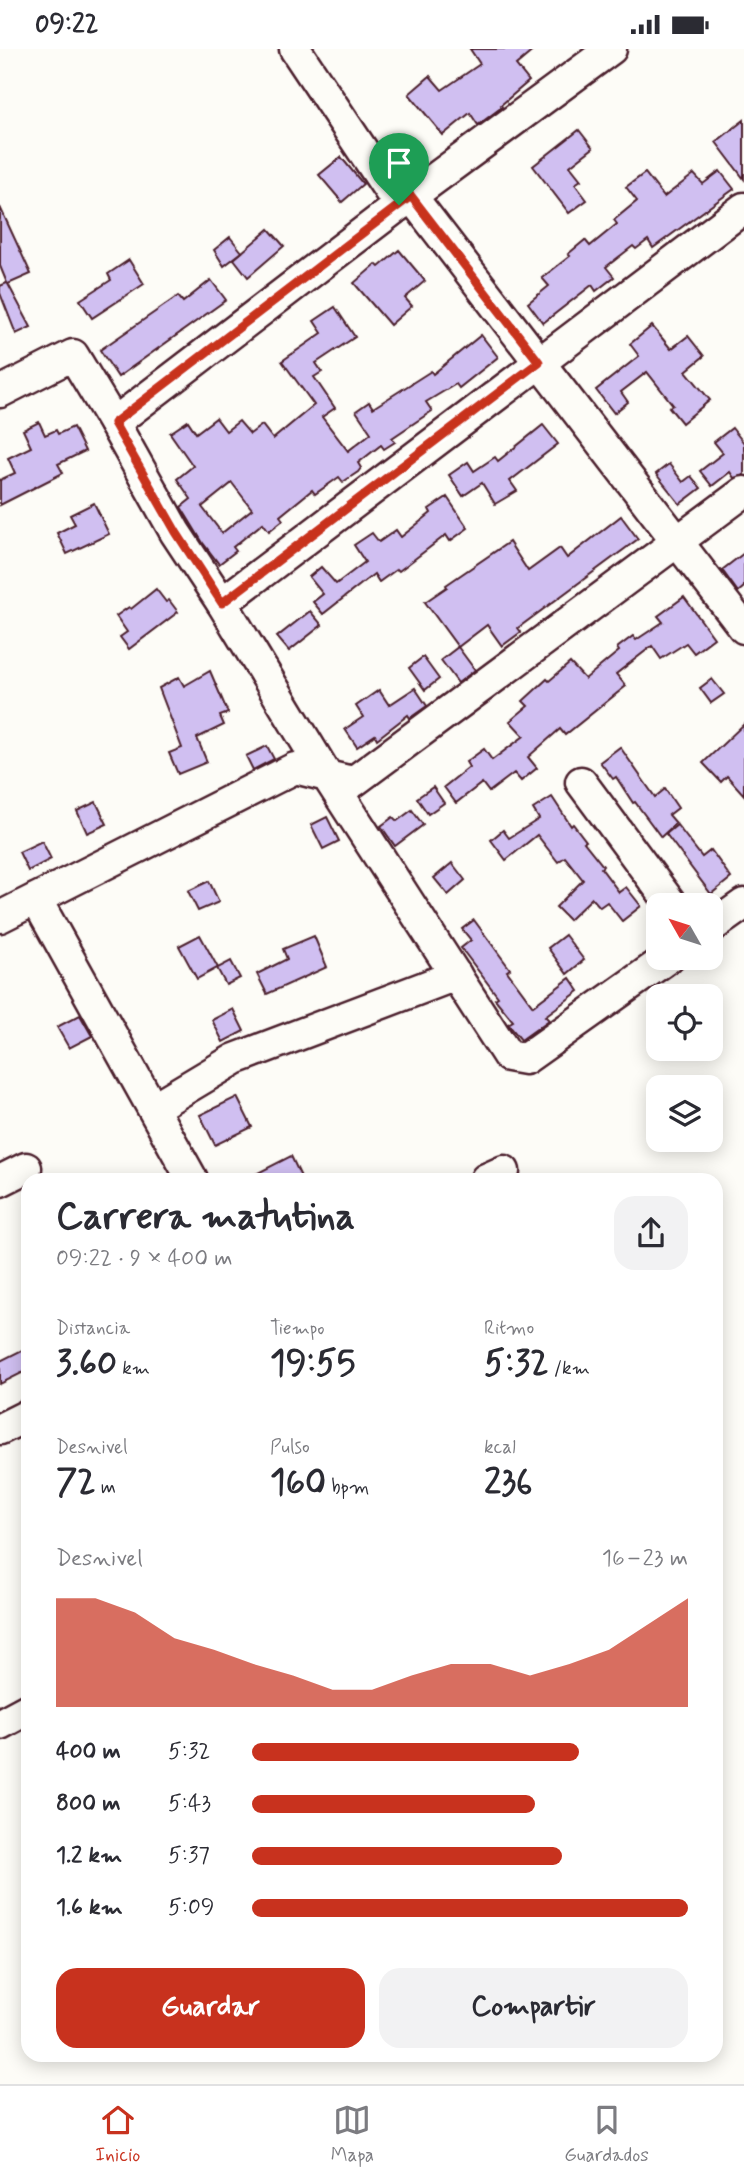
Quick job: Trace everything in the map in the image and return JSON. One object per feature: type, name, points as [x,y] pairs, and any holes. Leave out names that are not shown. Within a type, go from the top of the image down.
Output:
[{"type":"street","points":[[295,49],[405,200],[539,362],[744,628]]},
{"type":"street","points":[[114,423],[405,200],[611,49]]},
{"type":"street","points":[[222,603],[744,208]]},
{"type":"street","points":[[0,393],[73,355],[176,532],[327,776],[508,1056],[525,1059],[651,970]]},
{"type":"street","points":[[0,917],[295,768],[353,782],[744,492]]},
{"type":"street","points":[[581,782],[663,893]]},
{"type":"street","points":[[36,899],[189,1173]]},
{"type":"street","points":[[723,919],[744,904]]},
{"type":"street","points":[[153,1108],[235,1059],[456,975]]},
{"type":"street","points":[[0,1181],[26,1168]]},
{"type":"street","points":[[0,1429],[21,1418]]},
{"type":"street","points":[[0,1724],[21,1713]]},
{"type":"building","points":[[470,49],[535,49],[516,65],[529,81],[478,125],[470,113],[443,135],[409,94],[430,76],[442,90],[480,64]]},
{"type":"building","points":[[744,120],[744,179],[716,142]]},
{"type":"building","points":[[579,130],[593,148],[570,166],[581,180],[575,184],[587,200],[569,213],[533,166]]},
{"type":"building","points":[[341,157],[363,184],[342,202],[319,175]]},
{"type":"building","points":[[720,171],[734,189],[653,248],[648,240],[636,249],[633,246],[606,267],[614,277],[596,291],[592,285],[543,323],[528,303],[549,286],[542,278],[585,240],[590,246],[617,224],[614,220],[637,201],[626,187],[645,173],[664,197],[694,174],[703,184]]},
{"type":"building","points":[[0,207],[31,274],[8,284],[31,327],[16,334],[0,293],[0,286],[7,283],[0,266]]},
{"type":"building","points":[[269,229],[284,246],[248,277],[234,259]]},
{"type":"building","points":[[230,237],[242,252],[224,266],[214,250]]},
{"type":"building","points":[[399,250],[425,281],[405,298],[412,306],[390,325],[354,283],[376,264],[379,267]]},
{"type":"building","points":[[129,260],[144,284],[92,318],[80,300],[111,280],[108,274]]},
{"type":"building","points":[[211,280],[226,300],[118,377],[100,350],[178,296],[183,302]]},
{"type":"building","points":[[335,307],[355,337],[316,363],[322,372],[314,377],[335,408],[322,417],[348,451],[371,433],[356,411],[369,402],[373,408],[431,371],[433,374],[481,335],[498,357],[459,388],[456,384],[426,402],[432,411],[392,438],[395,442],[384,449],[381,445],[358,463],[361,468],[358,472],[343,482],[339,477],[315,494],[312,490],[280,516],[283,520],[269,531],[263,523],[233,547],[236,551],[219,564],[181,507],[191,499],[177,479],[193,466],[170,433],[188,421],[196,433],[216,418],[226,431],[239,421],[250,434],[262,425],[273,439],[314,405],[282,361],[322,333],[314,321]],"holes":[[[232,483],[252,509],[222,533],[202,507]]]},
{"type":"building","points":[[652,326],[671,349],[688,336],[704,356],[686,371],[710,400],[682,423],[669,407],[673,405],[647,372],[621,392],[628,402],[614,413],[596,390],[639,356],[630,344]]},
{"type":"building","points":[[39,422],[45,435],[56,430],[58,434],[73,427],[85,451],[58,464],[63,473],[0,505],[0,480],[15,473],[8,458],[31,447],[23,430]]},
{"type":"building","points":[[543,425],[558,444],[510,481],[517,491],[495,504],[482,483],[463,496],[449,475],[468,462],[474,471],[495,457],[498,461]]},
{"type":"building","points":[[732,428],[744,443],[744,475],[734,478],[730,472],[712,486],[700,471],[723,453],[714,442]]},
{"type":"building","points":[[669,464],[683,482],[691,476],[701,488],[680,504],[656,474]]},
{"type":"building","points":[[447,497],[468,528],[450,541],[446,535],[399,571],[397,569],[379,582],[374,574],[323,614],[313,602],[323,594],[309,577],[321,567],[336,584],[365,562],[354,545],[372,533],[379,542],[396,530],[401,537],[431,513],[429,509]]},
{"type":"building","points":[[94,503],[109,534],[67,554],[57,533],[75,524],[70,515]]},
{"type":"building","points":[[621,516],[638,539],[518,628],[521,632],[502,646],[487,625],[458,647],[425,602],[509,542],[528,571],[560,548],[567,558]]},
{"type":"building","points":[[744,553],[744,587],[738,592],[722,570]]},
{"type":"building","points":[[156,589],[178,612],[129,649],[120,637],[127,632],[116,616],[129,607],[131,609]]},
{"type":"building","points":[[684,597],[714,638],[694,653],[686,643],[661,659],[652,646],[616,674],[626,686],[565,735],[560,729],[528,757],[537,768],[521,781],[514,773],[489,792],[482,783],[456,803],[444,787],[469,767],[466,762],[484,749],[492,760],[524,736],[510,721],[528,706],[523,701],[547,679],[549,681],[570,663],[585,679],[633,636],[636,640],[663,622],[658,616]]},
{"type":"building","points":[[310,611],[322,625],[289,651],[277,637]]},
{"type":"building","points":[[458,647],[475,670],[458,683],[441,660]]},
{"type":"building","points":[[423,657],[439,679],[425,690],[409,668]]},
{"type":"building","points":[[210,671],[228,713],[220,716],[224,725],[197,738],[207,762],[178,774],[169,753],[182,748],[159,688],[179,677],[184,686]]},
{"type":"building","points":[[712,679],[724,694],[711,703],[700,688]]},
{"type":"building","points":[[415,688],[427,706],[410,718],[408,715],[377,739],[375,735],[357,747],[345,729],[363,717],[356,706],[379,690],[389,705]]},
{"type":"building","points":[[744,724],[744,795],[727,776],[721,782],[703,763]]},
{"type":"building","points":[[267,746],[274,759],[253,770],[246,756]]},
{"type":"building","points":[[620,747],[655,797],[665,789],[678,808],[669,815],[676,823],[661,837],[616,777],[613,779],[600,762]]},
{"type":"building","points":[[433,787],[444,803],[428,814],[417,798]]},
{"type":"building","points":[[552,797],[571,826],[573,824],[586,841],[584,842],[619,892],[626,887],[641,906],[622,921],[607,902],[600,907],[592,898],[569,920],[556,907],[583,880],[565,857],[558,862],[537,835],[506,860],[491,840],[503,830],[509,838],[539,819],[533,809]]},
{"type":"building","points":[[96,802],[107,824],[87,833],[77,811]]},
{"type":"building","points":[[412,810],[423,825],[395,846],[381,826],[393,817],[397,821]]},
{"type":"building","points":[[327,817],[339,841],[323,849],[311,825]]},
{"type":"building","points":[[677,825],[702,857],[711,850],[731,878],[710,893],[666,834]]},
{"type":"building","points":[[42,841],[51,859],[28,871],[19,852]]},
{"type":"building","points":[[452,863],[465,880],[448,895],[434,878]]},
{"type":"building","points":[[209,881],[219,902],[198,911],[188,891]]},
{"type":"building","points":[[474,920],[533,1006],[570,978],[579,991],[545,1016],[549,1020],[521,1040],[508,1024],[513,1021],[495,999],[498,997],[461,948],[471,940],[462,929]]},
{"type":"building","points":[[200,935],[218,968],[231,961],[240,978],[226,985],[217,968],[197,979],[179,946]]},
{"type":"building","points":[[565,935],[584,960],[567,974],[548,948]]},
{"type":"building","points":[[314,936],[327,967],[267,994],[257,974],[287,959],[283,949]]},
{"type":"building","points":[[233,1009],[244,1031],[223,1042],[212,1020]]},
{"type":"building","points":[[80,1015],[92,1036],[69,1048],[57,1027]]},
{"type":"building","points":[[237,1097],[252,1127],[215,1145],[200,1115]]},
{"type":"building","points":[[291,1156],[299,1173],[258,1173]]},
{"type":"building","points":[[21,1350],[21,1374],[0,1384],[0,1361]]},
{"type":"route","points":[[411,196],[539,362],[222,603],[176,532],[114,423],[399,205],[411,196]]}]
